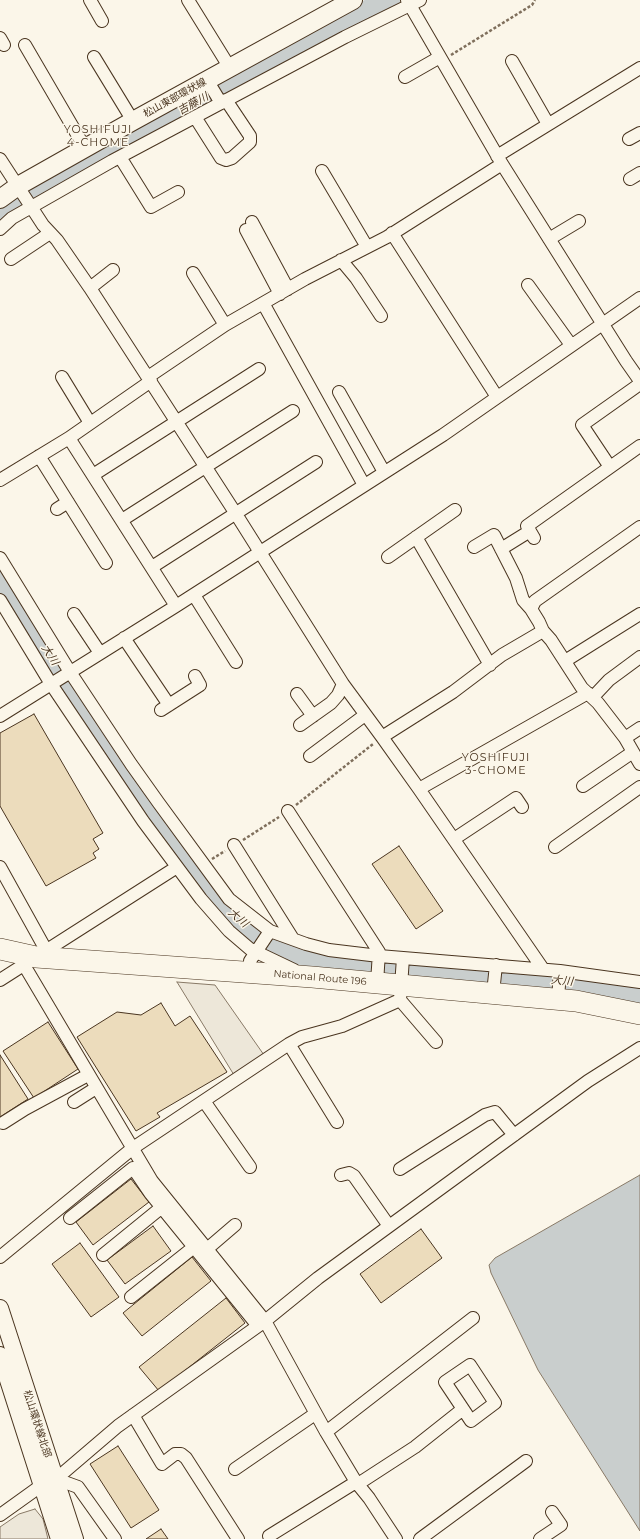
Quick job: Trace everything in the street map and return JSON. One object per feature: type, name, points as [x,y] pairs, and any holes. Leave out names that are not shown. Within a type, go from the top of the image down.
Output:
[{"type":"highway","name":"National Route 196","points":[[0,948],[35,957],[252,955],[312,977],[378,978],[401,986],[494,988],[558,993],[576,1001],[640,1014]]},
{"type":"main road","name":"松山東部環状線","points":[[0,199],[19,189],[85,148],[208,82],[230,68],[353,0]]},
{"type":"street","points":[[90,0],[102,21]]},
{"type":"street","points":[[188,0],[230,68]]},
{"type":"street","points":[[0,229],[30,205],[195,117],[222,101],[412,1],[441,59],[500,160],[626,362],[640,381]]},
{"type":"street","points":[[25,45],[85,148]]},
{"type":"street","points":[[94,57],[133,121]]},
{"type":"street","points":[[405,77],[441,59]]},
{"type":"street","points":[[512,61],[548,124]]},
{"type":"street","points":[[0,480],[69,438],[225,325],[392,233],[500,160],[548,124],[640,68]]},
{"type":"street","points":[[195,117],[220,158],[226,160],[232,158],[250,142],[250,136],[208,82]]},
{"type":"street","points":[[628,139],[640,133]]},
{"type":"street","points":[[120,157],[151,207],[178,192]]},
{"type":"street","points":[[0,159],[30,205],[50,233],[57,240],[90,288],[236,514],[342,684],[419,789],[543,969]]},
{"type":"street","points":[[322,171],[367,247]]},
{"type":"street","points":[[549,239],[578,221]]},
{"type":"street","points":[[249,226],[284,292]]},
{"type":"street","points":[[11,258],[50,233]]},
{"type":"street","points":[[392,233],[498,397]]},
{"type":"street","points":[[341,260],[356,278],[381,316]]},
{"type":"street","points":[[90,288],[113,270]]},
{"type":"street","points":[[193,273],[225,325]]},
{"type":"street","points":[[528,285],[571,345]]},
{"type":"street","points":[[0,716],[176,606],[443,435],[640,298]]},
{"type":"street","points":[[263,303],[364,485]]},
{"type":"street","points":[[93,475],[258,369]]},
{"type":"street","points":[[62,377],[90,423]]},
{"type":"street","points":[[610,467],[582,425],[640,384]]},
{"type":"street","points":[[339,392],[384,472]]},
{"type":"street","points":[[122,520],[293,411]]},
{"type":"street","points":[[69,438],[176,606]]},
{"type":"street","points":[[501,549],[532,534],[527,526],[640,446]]},
{"type":"street","points":[[39,456],[106,563]]},
{"type":"street","points":[[152,567],[316,462]]},
{"type":"street","points":[[57,509],[68,502]]},
{"type":"street","points":[[388,557],[454,510]]},
{"type":"street","points":[[531,609],[535,601],[640,527]]},
{"type":"street","points":[[474,547],[494,535],[516,578],[523,600],[539,622],[542,631],[551,640],[582,688],[590,695],[625,738],[640,764]]},
{"type":"street","points":[[416,537],[490,665]]},
{"type":"street","points":[[0,558],[70,672],[135,770],[229,899],[270,931],[294,940],[329,950],[380,957],[496,967],[543,969],[640,982]]},
{"type":"street","points":[[194,594],[236,662]]},
{"type":"street","points":[[0,600],[51,684],[143,821],[201,899],[252,955],[270,931]]},
{"type":"street","points":[[74,614],[100,653]]},
{"type":"street","points":[[565,661],[640,614]]},
{"type":"street","points":[[382,737],[453,692],[502,655],[542,631]]},
{"type":"street","points":[[124,638],[165,708],[200,685],[195,676]]},
{"type":"street","points":[[419,789],[590,695],[640,657]]},
{"type":"street","points":[[300,725],[331,703],[338,695],[342,684]]},
{"type":"street","points":[[297,694],[313,716]]},
{"type":"street","points":[[310,756],[366,716]]},
{"type":"street","points":[[625,738],[640,728]]},
{"type":"street","points":[[583,786],[633,752]]},
{"type":"street","points":[[555,846],[640,787]]},
{"type":"street","points":[[454,839],[516,798],[522,807]]},
{"type":"street","points":[[288,811],[379,952],[378,978]]},
{"type":"street","points":[[234,845],[294,940]]},
{"type":"street","points":[[0,867],[35,957],[88,1074],[96,1088],[152,1181],[207,1249],[261,1324],[357,1483],[396,1539]]},
{"type":"street","points":[[0,980],[177,867]]},
{"type":"street","points":[[403,959],[401,986],[436,1042]]},
{"type":"street","points":[[494,988],[496,967]]},
{"type":"street","points":[[558,993],[560,972]]},
{"type":"street","points":[[0,1257],[133,1148],[289,1044],[302,1037],[342,1026],[401,986]]},
{"type":"street","points":[[289,1044],[337,1122]]},
{"type":"street","points":[[0,1515],[49,1482],[118,1426],[261,1324],[318,1278],[389,1226],[588,1081],[640,1048]]},
{"type":"street","points":[[3,1123],[88,1074]]},
{"type":"street","points":[[74,1102],[96,1088]]},
{"type":"street","points":[[204,1101],[250,1167]]},
{"type":"street","points":[[400,1169],[485,1115],[495,1112],[514,1135]]},
{"type":"street","points":[[70,1218],[133,1168],[194,1247],[261,1324]]},
{"type":"street","points":[[341,1175],[349,1173],[354,1176],[389,1226]]},
{"type":"street","points":[[103,1255],[162,1207]]},
{"type":"street","points":[[207,1249],[235,1225]]},
{"type":"street","points":[[131,1297],[194,1247]]},
{"type":"street","name":"松山環状線北部","points":[[0,1308],[49,1482],[59,1539]]},
{"type":"street","points":[[326,1432],[473,1318]]},
{"type":"street","name":"松山環状線北部","points":[[0,1354],[49,1482],[74,1539]]},
{"type":"street","points":[[470,1365],[496,1403],[471,1421],[463,1409],[445,1382],[470,1365]]},
{"type":"street","points":[[269,1536],[415,1447],[463,1409]]},
{"type":"street","points":[[235,1469],[315,1414]]},
{"type":"street","points":[[133,1415],[162,1464],[175,1454],[181,1454],[186,1458],[238,1539]]},
{"type":"street","points":[[420,1539],[457,1505],[526,1461]]},
{"type":"street","points":[[49,1482],[78,1487],[115,1539]]},
{"type":"street","points":[[540,1539],[561,1525],[552,1512]]},
{"type":"path","points":[[441,59],[532,5],[535,0]]},
{"type":"shaded area","points":[[177,982],[215,985],[264,1055],[234,1075]]},
{"type":"shaded area","points":[[640,1175],[640,1531],[538,1370],[491,1273],[489,1265],[495,1258]]},
{"type":"shaded area","points":[[35,1509],[43,1519],[48,1539],[0,1539],[0,1527],[19,1514]]},
{"type":"building","points":[[34,714],[103,833],[93,839],[99,849],[93,853],[96,858],[46,886],[0,806],[0,733]]},
{"type":"building","points":[[399,846],[443,911],[416,929],[372,864]]},
{"type":"building","points":[[161,1003],[175,1026],[190,1016],[227,1072],[157,1113],[160,1117],[136,1131],[77,1037],[117,1012],[141,1015]]},
{"type":"building","points":[[48,1022],[78,1069],[34,1098],[3,1051]]},
{"type":"building","points":[[0,1055],[28,1099],[0,1117]]},
{"type":"building","points":[[131,1179],[149,1202],[93,1245],[76,1222]]},
{"type":"building","points":[[153,1226],[171,1251],[125,1284],[107,1260]]},
{"type":"building","points":[[421,1229],[442,1258],[381,1303],[360,1274]]},
{"type":"building","points":[[80,1243],[119,1297],[91,1317],[52,1264]]},
{"type":"building","points":[[192,1257],[211,1281],[142,1336],[123,1313]]},
{"type":"building","points":[[226,1298],[245,1323],[159,1391],[139,1367]]},
{"type":"building","points":[[118,1446],[159,1510],[131,1528],[90,1464]]},
{"type":"building","points":[[161,1529],[168,1539],[146,1539]]},
{"type":"waterway","name":"吉藤川","points":[[0,213],[74,169],[292,50],[390,0]]},
{"type":"waterway","name":"大川","points":[[0,579],[93,725],[160,824],[222,905],[253,931],[299,955],[389,966],[575,982],[640,992]]},
{"type":"district","name":"YOSHIFUJI 4-CHOME","points":[[98,136]]},
{"type":"district","name":"YOSHIFUJI 3-CHOME","points":[[496,764]]}]
